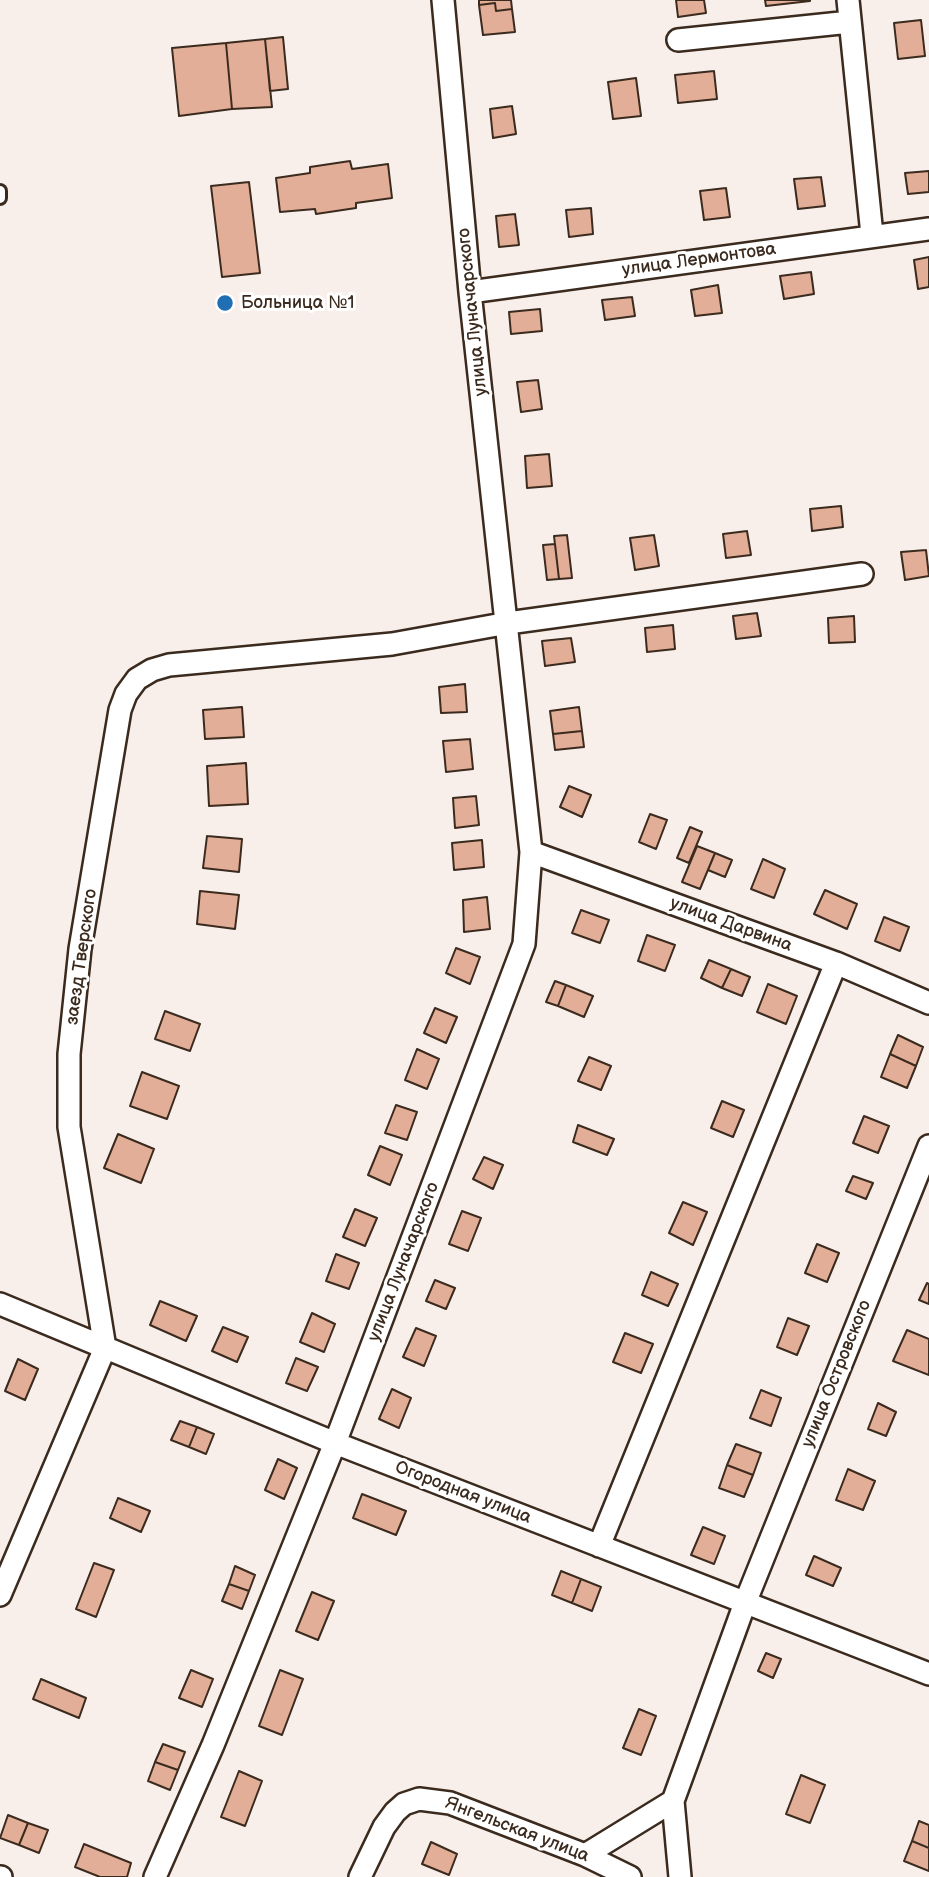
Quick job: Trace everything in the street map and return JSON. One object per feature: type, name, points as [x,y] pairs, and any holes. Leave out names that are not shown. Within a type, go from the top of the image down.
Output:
[{"type":"street","name":"улица Луначарского","points":[[155,1877],[213,1745],[335,1443],[524,944],[531,852],[470,292],[443,0]]},
{"type":"street","points":[[848,0],[872,235]]},
{"type":"street","points":[[678,40],[850,22]]},
{"type":"street","name":"улица Лермонтова","points":[[470,292],[929,229]]},
{"type":"street","points":[[508,622],[862,574]]},
{"type":"street","name":"заезд Тверского","points":[[105,1348],[69,1128],[69,1054],[80,949],[120,710],[126,694],[137,679],[152,670],[169,665],[392,645],[508,622]]},
{"type":"street","name":"улица Дарвина","points":[[531,852],[836,963],[929,1003]]},
{"type":"street","points":[[599,1546],[836,963]]},
{"type":"street","name":"улица Островского","points":[[673,1801],[746,1602],[929,1146]]},
{"type":"street","name":"Огородная улица","points":[[0,1304],[335,1443],[929,1674]]},
{"type":"street","points":[[0,1595],[105,1348]]},
{"type":"street","name":"Янгельская улица","points":[[360,1877],[390,1819],[404,1804],[419,1799],[450,1803],[585,1855],[630,1877]]},
{"type":"street","points":[[585,1855],[673,1801],[680,1877]]},
{"type":"lane","points":[[0,191],[0,198]]},
{"type":"building","points":[[479,0],[511,0],[512,9],[496,11],[495,3],[479,5]]},
{"type":"building","points":[[676,0],[704,0],[706,13],[678,17]]},
{"type":"building","points":[[765,0],[810,0],[810,1],[766,6]]},
{"type":"building","points":[[495,3],[496,11],[512,9],[515,32],[483,35],[479,5]]},
{"type":"building","points":[[921,20],[925,56],[898,59],[894,23]]},
{"type":"building","points":[[283,37],[288,89],[270,91],[265,39]]},
{"type":"building","points":[[265,39],[272,107],[232,109],[226,43]]},
{"type":"building","points":[[226,43],[232,109],[179,116],[172,48]]},
{"type":"building","points":[[714,71],[717,99],[678,103],[675,75]]},
{"type":"building","points":[[636,78],[641,116],[613,119],[608,82]]},
{"type":"building","points":[[512,106],[516,134],[493,138],[490,109]]},
{"type":"building","points":[[350,161],[352,169],[388,164],[392,198],[356,203],[356,208],[316,214],[315,209],[280,212],[276,178],[310,173],[310,167]]},
{"type":"building","points":[[929,171],[929,192],[908,194],[905,173]]},
{"type":"building","points":[[821,177],[825,206],[798,209],[794,179]]},
{"type":"building","points":[[249,182],[260,273],[222,277],[211,186]]},
{"type":"building","points":[[726,188],[730,217],[704,220],[700,191]]},
{"type":"building","points":[[591,208],[593,234],[569,237],[566,210]]},
{"type":"building","points":[[515,214],[519,245],[499,247],[496,216]]},
{"type":"building","points":[[929,257],[929,287],[918,289],[914,260]]},
{"type":"building","points":[[811,272],[814,294],[784,299],[780,276]]},
{"type":"building","points":[[718,285],[722,313],[695,316],[691,290]]},
{"type":"building","points":[[632,297],[635,316],[605,320],[602,300]]},
{"type":"building","points":[[540,309],[542,331],[511,334],[509,312]]},
{"type":"building","points":[[538,380],[542,409],[521,412],[517,382]]},
{"type":"building","points":[[549,454],[552,486],[527,488],[525,456]]},
{"type":"building","points":[[841,506],[843,527],[812,531],[810,509]]},
{"type":"building","points":[[747,531],[751,555],[726,558],[723,534]]},
{"type":"building","points":[[567,535],[572,578],[559,579],[554,536]]},
{"type":"building","points":[[654,535],[659,566],[635,570],[630,538]]},
{"type":"building","points":[[555,544],[559,579],[547,580],[543,545]]},
{"type":"building","points":[[926,550],[929,576],[905,580],[901,552]]},
{"type":"building","points":[[757,613],[761,636],[736,639],[733,616]]},
{"type":"building","points":[[854,616],[855,642],[829,643],[828,618]]},
{"type":"building","points":[[673,625],[675,649],[647,652],[645,628]]},
{"type":"building","points":[[571,638],[575,662],[545,666],[542,641]]},
{"type":"building","points":[[465,684],[467,712],[441,713],[439,687]]},
{"type":"building","points":[[242,707],[244,737],[205,739],[203,710]]},
{"type":"building","points":[[579,707],[582,731],[553,734],[550,711]]},
{"type":"building","points":[[582,731],[584,747],[555,750],[553,734]]},
{"type":"building","points":[[470,739],[473,769],[446,772],[443,741]]},
{"type":"building","points":[[246,763],[248,804],[209,806],[207,766]]},
{"type":"building","points":[[569,786],[591,795],[582,817],[560,807]]},
{"type":"building","points":[[476,796],[479,825],[455,828],[453,798]]},
{"type":"building","points":[[650,814],[667,820],[656,849],[639,842]]},
{"type":"building","points":[[690,827],[702,832],[689,863],[677,858]]},
{"type":"building","points":[[207,836],[242,839],[239,872],[203,868]]},
{"type":"building","points":[[482,840],[484,867],[454,870],[452,843]]},
{"type":"building","points":[[697,846],[715,853],[700,889],[682,882]]},
{"type":"building","points":[[715,853],[732,860],[725,877],[708,870]]},
{"type":"building","points":[[763,859],[785,869],[774,898],[751,889]]},
{"type":"building","points":[[825,890],[857,904],[847,929],[814,914]]},
{"type":"building","points":[[200,891],[239,895],[235,929],[197,924]]},
{"type":"building","points":[[487,897],[490,929],[464,932],[463,900]]},
{"type":"building","points":[[581,910],[609,920],[600,943],[572,933]]},
{"type":"building","points":[[884,917],[909,927],[900,951],[875,941]]},
{"type":"building","points":[[647,935],[675,945],[665,971],[638,961]]},
{"type":"building","points":[[456,948],[480,957],[470,984],[446,973]]},
{"type":"building","points":[[709,960],[731,969],[722,988],[701,978]]},
{"type":"building","points":[[731,969],[750,977],[742,996],[722,988]]},
{"type":"building","points":[[555,981],[566,985],[558,1006],[546,1002]]},
{"type":"building","points":[[768,984],[797,996],[786,1024],[757,1012]]},
{"type":"building","points":[[566,985],[593,996],[584,1017],[558,1006]]},
{"type":"building","points":[[435,1008],[457,1017],[446,1043],[424,1033]]},
{"type":"building","points":[[165,1011],[200,1024],[190,1051],[155,1039]]},
{"type":"building","points":[[898,1035],[923,1047],[916,1066],[890,1054]]},
{"type":"building","points":[[417,1049],[439,1059],[427,1089],[405,1080]]},
{"type":"building","points":[[890,1054],[916,1066],[907,1088],[881,1077]]},
{"type":"building","points":[[589,1057],[611,1066],[601,1090],[578,1081]]},
{"type":"building","points":[[142,1072],[179,1086],[167,1119],[130,1106]]},
{"type":"building","points":[[722,1101],[744,1110],[733,1137],[711,1128]]},
{"type":"building","points":[[396,1105],[417,1112],[407,1140],[385,1133]]},
{"type":"building","points":[[864,1116],[889,1126],[878,1153],[853,1143]]},
{"type":"building","points":[[578,1125],[614,1139],[607,1155],[573,1142]]},
{"type":"building","points":[[118,1134],[154,1149],[141,1183],[104,1168]]},
{"type":"building","points":[[380,1146],[402,1155],[390,1185],[368,1175]]},
{"type":"building","points":[[484,1157],[503,1165],[493,1189],[473,1179]]},
{"type":"building","points":[[853,1176],[873,1183],[866,1199],[846,1191]]},
{"type":"building","points":[[683,1202],[707,1212],[693,1245],[669,1233]]},
{"type":"building","points":[[355,1209],[377,1218],[365,1246],[343,1237]]},
{"type":"building","points":[[462,1211],[481,1218],[468,1251],[449,1244]]},
{"type":"building","points":[[817,1244],[839,1253],[827,1282],[805,1273]]},
{"type":"building","points":[[336,1254],[359,1263],[349,1289],[326,1281]]},
{"type":"building","points":[[651,1272],[678,1284],[668,1306],[642,1295]]},
{"type":"building","points":[[435,1280],[455,1288],[446,1309],[426,1301]]},
{"type":"building","points":[[927,1283],[929,1284],[929,1304],[919,1300]]},
{"type":"building","points":[[160,1301],[197,1316],[186,1341],[150,1325]]},
{"type":"building","points":[[312,1313],[335,1324],[324,1352],[300,1342]]},
{"type":"building","points":[[788,1318],[809,1326],[797,1355],[777,1347]]},
{"type":"building","points":[[223,1327],[248,1337],[237,1362],[212,1351]]},
{"type":"building","points":[[416,1328],[436,1336],[424,1366],[403,1357]]},
{"type":"building","points":[[907,1330],[929,1339],[929,1375],[893,1361]]},
{"type":"building","points":[[625,1333],[653,1344],[641,1373],[613,1362]]},
{"type":"building","points":[[296,1358],[318,1367],[307,1391],[286,1383]]},
{"type":"building","points":[[18,1359],[38,1369],[25,1400],[5,1391]]},
{"type":"building","points":[[392,1389],[411,1398],[399,1428],[379,1419]]},
{"type":"building","points":[[761,1390],[781,1398],[771,1426],[750,1418]]},
{"type":"building","points":[[878,1403],[896,1412],[886,1436],[868,1429]]},
{"type":"building","points":[[180,1421],[197,1427],[189,1447],[171,1440]]},
{"type":"building","points":[[197,1427],[214,1434],[206,1454],[189,1447]]},
{"type":"building","points":[[736,1444],[761,1453],[753,1475],[727,1465]]},
{"type":"building","points":[[278,1459],[297,1468],[284,1499],[265,1490]]},
{"type":"building","points":[[727,1465],[753,1475],[744,1497],[719,1488]]},
{"type":"building","points":[[848,1469],[875,1481],[863,1510],[836,1500]]},
{"type":"building","points":[[362,1494],[406,1511],[396,1535],[353,1518]]},
{"type":"building","points":[[118,1498],[150,1511],[141,1532],[110,1518]]},
{"type":"building","points":[[703,1527],[725,1536],[714,1564],[691,1555]]},
{"type":"building","points":[[814,1556],[841,1568],[833,1586],[806,1575]]},
{"type":"building","points":[[94,1563],[114,1570],[96,1617],[76,1609]]},
{"type":"building","points":[[235,1566],[255,1575],[249,1591],[229,1584]]},
{"type":"building","points":[[561,1571],[581,1579],[572,1603],[552,1595]]},
{"type":"building","points":[[581,1579],[601,1587],[592,1611],[572,1603]]},
{"type":"building","points":[[229,1584],[249,1591],[242,1609],[222,1601]]},
{"type":"building","points":[[312,1592],[334,1601],[318,1640],[296,1631]]},
{"type":"building","points":[[766,1653],[781,1659],[773,1678],[758,1671]]},
{"type":"building","points":[[191,1670],[213,1679],[202,1707],[179,1698]]},
{"type":"building","points":[[280,1670],[303,1679],[282,1735],[259,1726]]},
{"type":"building","points":[[41,1679],[86,1698],[79,1718],[33,1699]]},
{"type":"building","points":[[639,1709],[656,1716],[641,1755],[623,1748]]},
{"type":"building","points":[[163,1744],[185,1752],[178,1770],[155,1762]]},
{"type":"building","points":[[155,1762],[178,1770],[170,1790],[148,1781]]},
{"type":"building","points":[[239,1771],[262,1781],[245,1826],[221,1817]]},
{"type":"building","points":[[801,1775],[825,1785],[810,1823],[786,1814]]},
{"type":"building","points":[[8,1815],[28,1823],[19,1845],[0,1838]]},
{"type":"building","points":[[919,1821],[929,1825],[929,1848],[912,1841]]},
{"type":"building","points":[[28,1823],[48,1830],[39,1853],[19,1845]]},
{"type":"building","points":[[912,1841],[929,1848],[929,1871],[904,1861]]},
{"type":"building","points":[[431,1842],[457,1854],[449,1875],[422,1864]]},
{"type":"building","points":[[84,1844],[131,1863],[127,1877],[100,1877],[75,1867]]},
{"type":"place","name":"Больница №1","points":[[225,303]]}]
